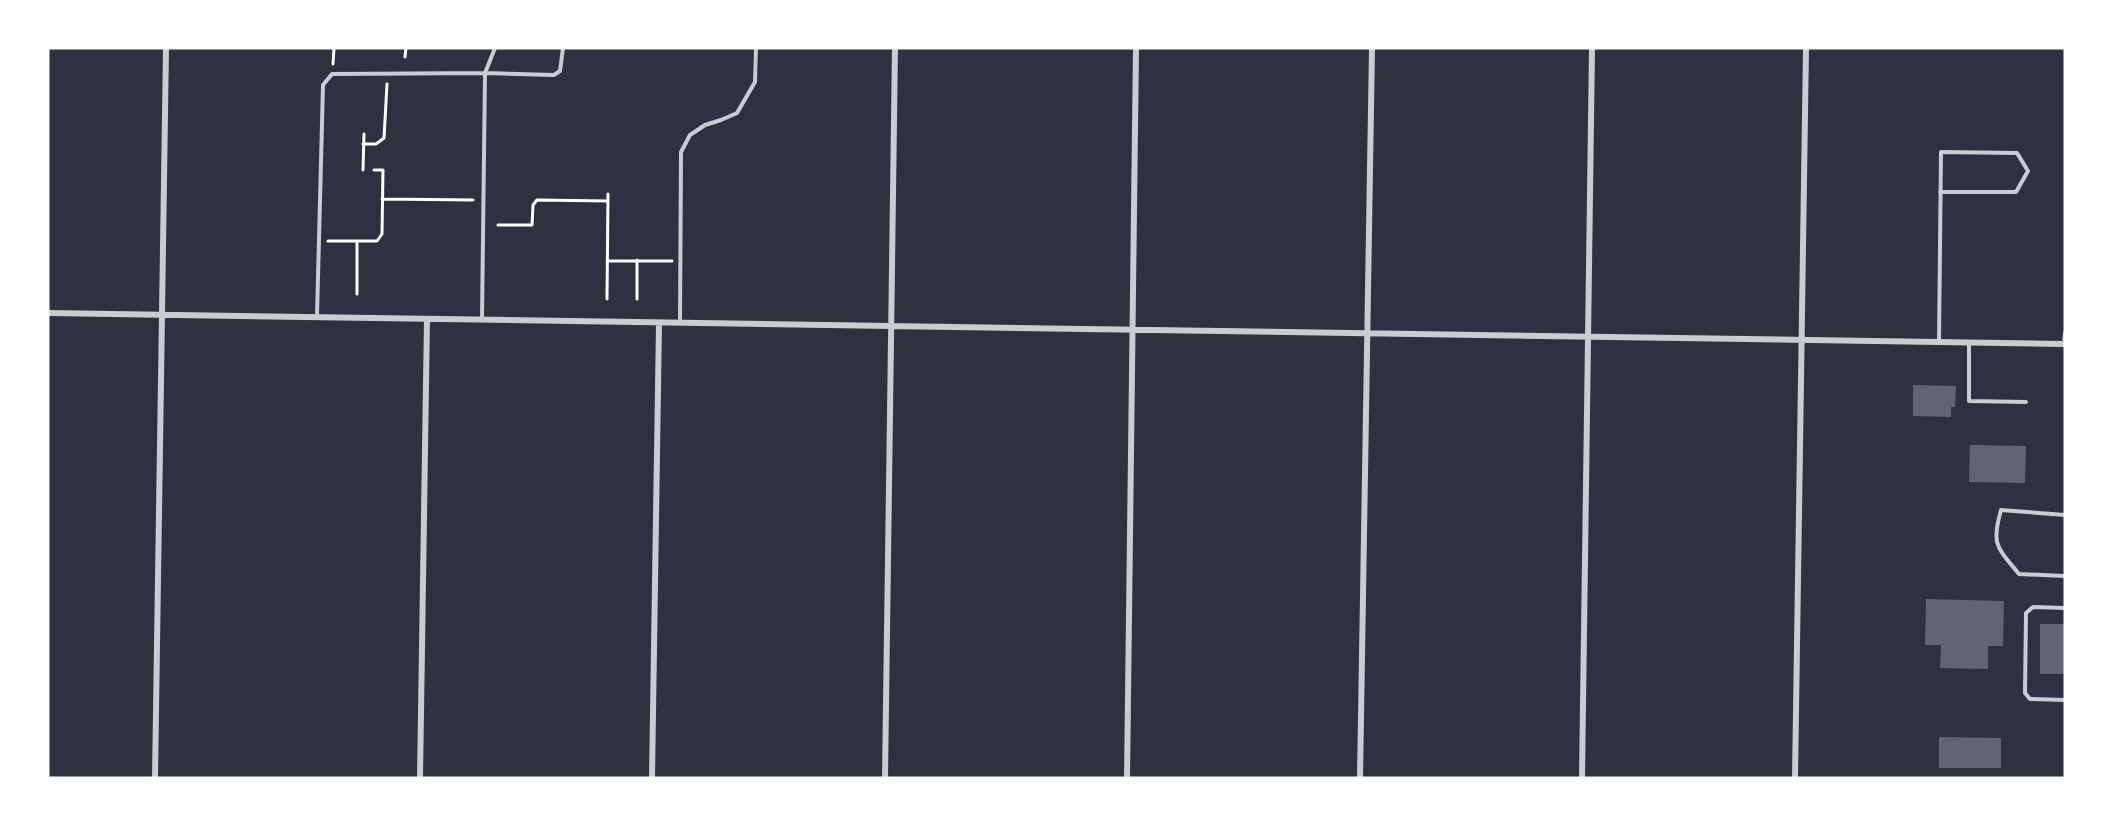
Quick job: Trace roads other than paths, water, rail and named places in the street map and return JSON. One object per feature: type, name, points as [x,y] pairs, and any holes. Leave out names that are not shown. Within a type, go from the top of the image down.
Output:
[{"type":"street","points":[[155,778],[166,48]]},
{"type":"street","points":[[885,778],[895,48]]},
{"type":"street","points":[[1127,778],[1136,48]]},
{"type":"street","points":[[1360,778],[1372,48]]},
{"type":"street","points":[[1582,778],[1592,48]]},
{"type":"street","points":[[1796,778],[1806,48]]},
{"type":"street","points":[[48,313],[2064,344]]},
{"type":"street","points":[[420,778],[427,319]]},
{"type":"street","points":[[652,778],[658,323]]},
{"type":"lane","points":[[482,320],[485,73],[495,48]]},
{"type":"lane","points":[[317,317],[323,85],[332,74],[554,75],[560,72],[562,48]]},
{"type":"lane","points":[[680,323],[681,152],[690,135],[705,125],[737,113],[755,82],[756,48]]},
{"type":"lane","points":[[1939,343],[1941,152],[2017,153],[2028,171],[2016,192],[1941,192]]},
{"type":"lane","points":[[2064,344],[2065,333]]},
{"type":"lane","points":[[1969,343],[1969,401],[2026,402]]},
{"type":"lane","points":[[2065,516],[2001,510],[1996,527],[1997,547],[2019,574],[2065,576]]},
{"type":"lane","points":[[2065,608],[2033,607],[2026,613],[2025,693],[2030,699],[2065,700]]}]
